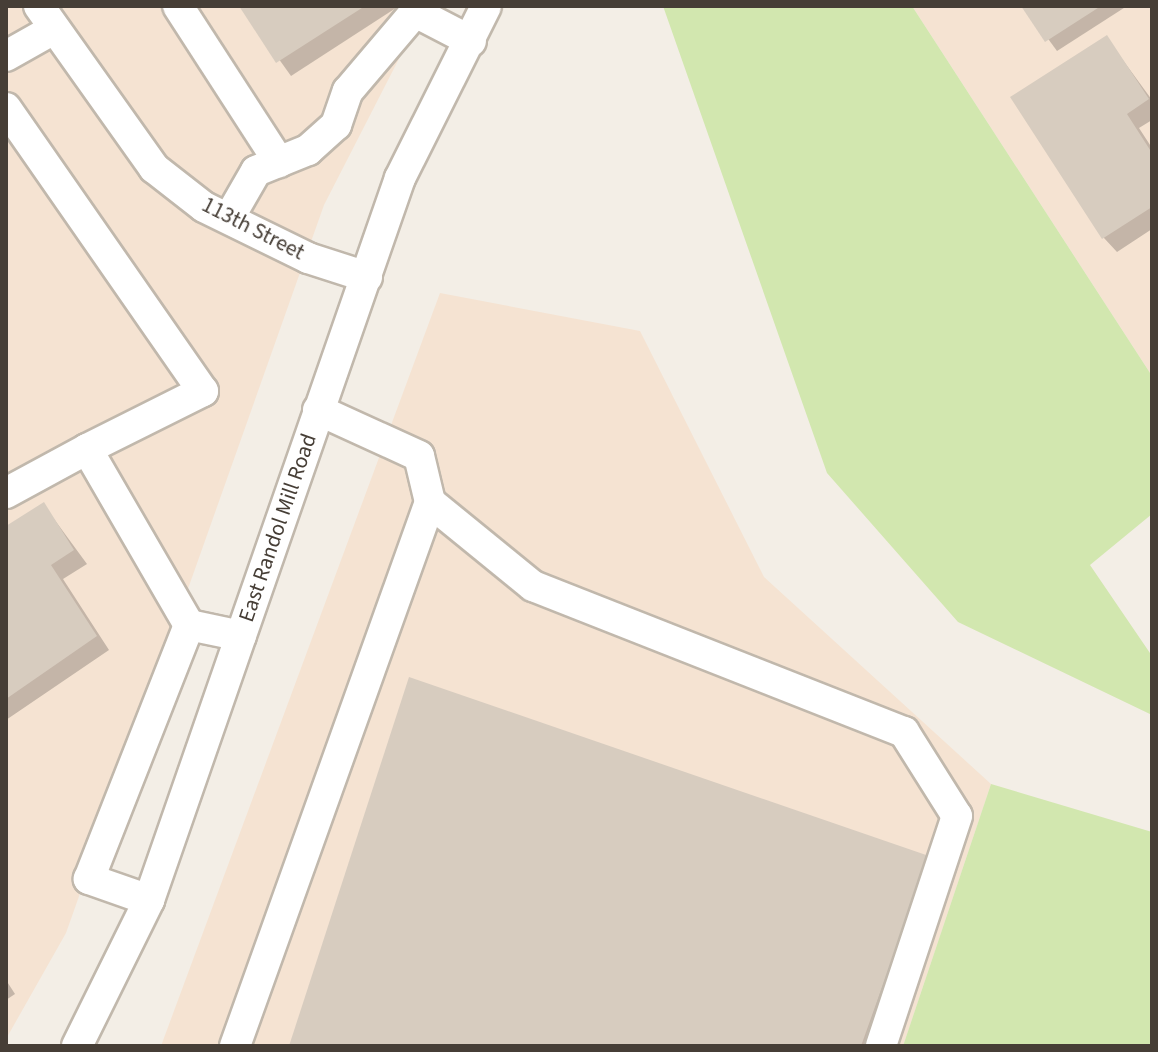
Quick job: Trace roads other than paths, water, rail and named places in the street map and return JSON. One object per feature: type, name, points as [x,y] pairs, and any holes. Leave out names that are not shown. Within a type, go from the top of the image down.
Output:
[{"type":"street","points":[[178,6],[279,162]]},
{"type":"street","name":"East Randol Mill Road","points":[[77,1046],[149,900],[400,178],[489,9]]},
{"type":"street","points":[[6,56],[43,12]]},
{"type":"street","name":"113th Street","points":[[43,12],[154,168],[229,218],[308,258],[367,277]]},
{"type":"street","points":[[229,218],[256,171],[279,162],[336,125],[348,91],[415,12],[471,41]]},
{"type":"street","points":[[6,108],[203,391],[6,493]]},
{"type":"street","points":[[235,1046],[430,502],[419,456],[318,410]]},
{"type":"street","points":[[87,449],[189,625],[241,636]]},
{"type":"street","points":[[430,502],[533,586],[904,732],[957,816],[881,1046]]},
{"type":"street","points":[[149,900],[89,879],[189,625]]}]
